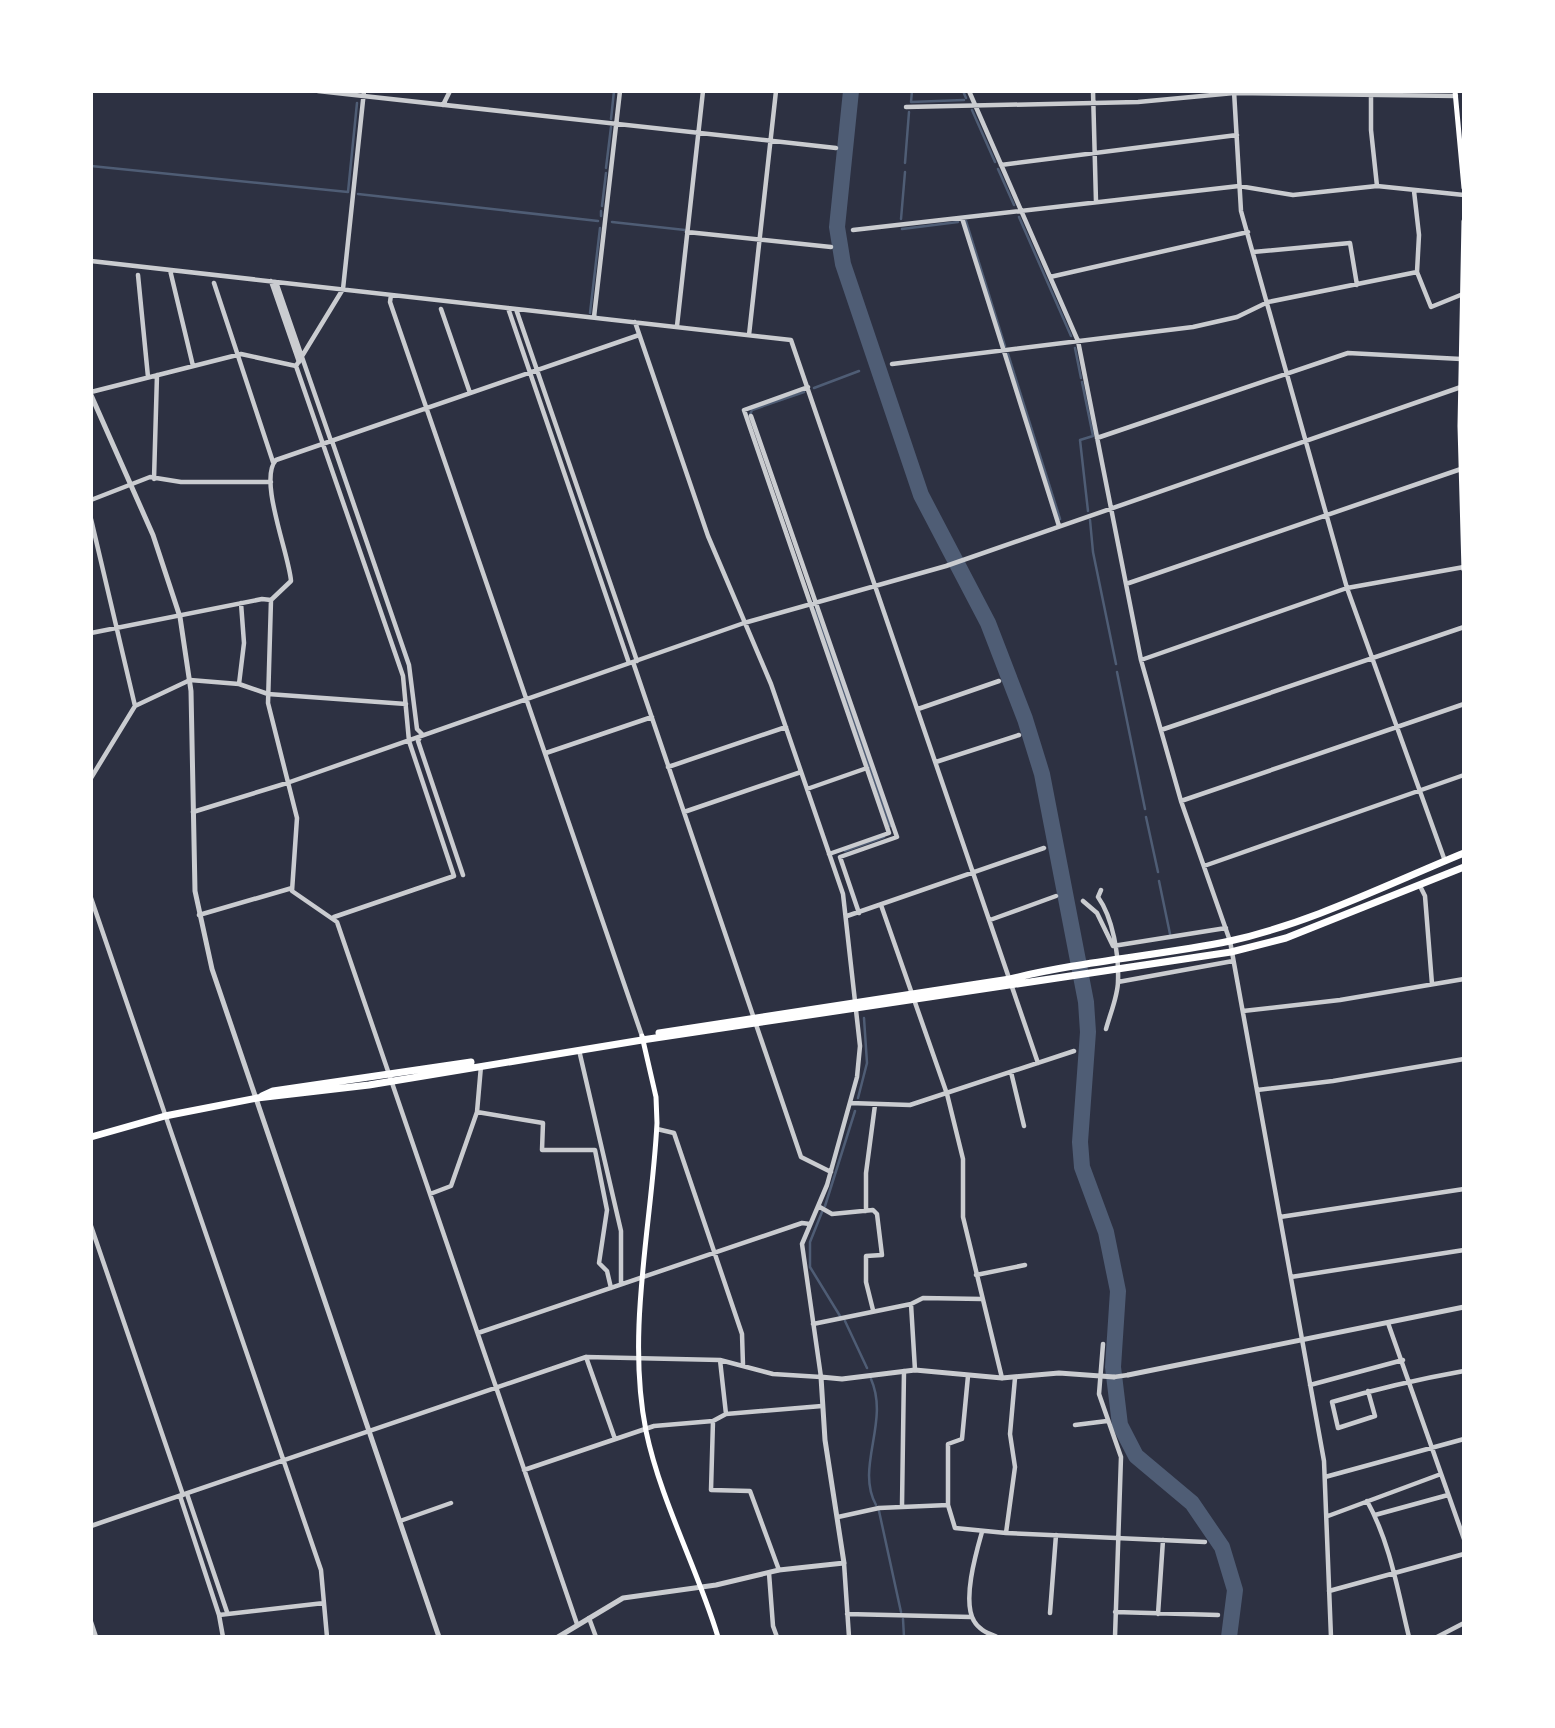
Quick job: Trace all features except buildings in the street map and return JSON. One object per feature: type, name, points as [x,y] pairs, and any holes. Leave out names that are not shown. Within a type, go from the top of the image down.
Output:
[{"type":"highway","points":[[1012,983],[1070,966],[1230,941],[1289,923],[1464,853]]},
{"type":"highway","points":[[91,1137],[165,1116],[257,1098],[913,997],[1012,983],[1072,978],[1231,952],[1286,938],[1464,867]]},
{"type":"highway","points":[[390,1077],[579,1050],[642,1038]]},
{"type":"main road","points":[[1455,94],[1464,188]]},
{"type":"main road","points":[[1464,221],[1461,387],[1464,568]]},
{"type":"main road","points":[[642,1038],[656,1097],[657,1129],[639,1357],[646,1429],[664,1495],[703,1587],[718,1637]]},
{"type":"street","points":[[318,91],[836,148]]},
{"type":"street","points":[[443,105],[450,91]]},
{"type":"street","points":[[594,317],[620,91]]},
{"type":"street","points":[[677,327],[703,91]]},
{"type":"street","points":[[749,335],[776,91]]},
{"type":"street","points":[[969,91],[1077,341],[1141,660],[1181,801],[1230,941],[1303,1339],[1325,1477],[1331,1637]]},
{"type":"street","points":[[1093,91],[1096,202]]},
{"type":"street","points":[[906,107],[1138,102],[1234,92],[1455,94]]},
{"type":"street","points":[[1234,92],[1238,186],[1253,251],[1347,588],[1444,861]]},
{"type":"street","points":[[299,362],[342,291],[363,94]]},
{"type":"street","points":[[1371,95],[1371,130],[1377,186]]},
{"type":"street","points":[[1000,165],[1237,135]]},
{"type":"street","points":[[853,230],[1238,186],[1293,195],[1377,186],[1464,195]]},
{"type":"street","points":[[1415,191],[1419,235],[1417,272],[1431,307],[1463,294]]},
{"type":"street","points":[[961,218],[1059,526]]},
{"type":"street","points":[[687,232],[831,247]]},
{"type":"street","points":[[1049,277],[1248,232]]},
{"type":"street","points":[[1253,251],[1350,243],[1357,285]]},
{"type":"street","points":[[91,261],[594,317],[792,342],[1038,1063]]},
{"type":"street","points":[[170,271],[193,366]]},
{"type":"street","points":[[892,364],[1193,327],[1237,317],[1268,302],[1316,290],[1357,285],[1417,272]]},
{"type":"street","points":[[138,275],[148,377]]},
{"type":"street","points":[[91,633],[241,603],[271,600],[291,581],[290,562],[271,482],[273,462],[214,283]]},
{"type":"street","points":[[274,283],[323,443],[403,676],[409,741],[454,876],[334,917]]},
{"type":"street","points":[[391,296],[642,1038]]},
{"type":"street","points":[[441,309],[470,393]]},
{"type":"street","points":[[508,309],[633,662],[802,1157],[831,1171]]},
{"type":"street","points":[[516,310],[633,662]]},
{"type":"street","points":[[636,324],[708,536],[786,727],[847,916],[860,1060],[831,1171],[803,1239],[802,1255],[821,1377],[827,1460],[844,1563],[849,1637]]},
{"type":"street","points":[[273,462],[640,335]]},
{"type":"street","points":[[1097,438],[1348,353],[1462,359]]},
{"type":"street","points":[[299,362],[237,355],[91,393],[158,547],[180,617],[190,680],[192,812],[198,915],[212,969],[439,1637]]},
{"type":"street","points":[[299,362],[332,441],[411,672],[420,737],[418,741],[463,875]]},
{"type":"street","points":[[155,479],[157,375]]},
{"type":"street","points":[[808,387],[744,410],[897,837],[841,857],[859,913]]},
{"type":"street","points":[[192,812],[287,783],[744,622],[951,564],[1461,387]]},
{"type":"street","points":[[751,416],[889,833],[829,854]]},
{"type":"street","points":[[1126,584],[1327,515],[1462,464]]},
{"type":"street","points":[[91,499],[130,484],[155,479],[271,482]]},
{"type":"street","points":[[91,519],[135,706]]},
{"type":"street","points":[[1141,660],[1347,588],[1464,568]]},
{"type":"street","points":[[271,600],[268,694],[297,821],[292,888]]},
{"type":"street","points":[[239,684],[244,643],[241,603]]},
{"type":"street","points":[[1161,730],[1464,627]]},
{"type":"street","points":[[91,778],[135,706],[190,680],[239,684],[268,694],[406,704]]},
{"type":"street","points":[[918,709],[999,681]]},
{"type":"street","points":[[1181,801],[1464,704]]},
{"type":"street","points":[[546,753],[652,717]]},
{"type":"street","points":[[668,767],[786,727]]},
{"type":"street","points":[[936,762],[1019,734]]},
{"type":"street","points":[[807,789],[867,768]]},
{"type":"street","points":[[684,812],[801,772]]},
{"type":"street","points":[[1204,866],[1464,775]]},
{"type":"street","points":[[847,916],[1044,848]]},
{"type":"street","points":[[1420,886],[1425,896],[1432,984]]},
{"type":"street","points":[[198,915],[292,888]]},
{"type":"street","points":[[292,888],[334,917],[577,1624]]},
{"type":"street","points":[[1101,890],[1098,897],[1106,908],[1118,982],[1106,1029]]},
{"type":"street","points":[[990,920],[1056,896]]},
{"type":"street","points":[[91,898],[321,1570],[327,1637]]},
{"type":"street","points":[[1083,901],[1097,913],[1114,946]]},
{"type":"street","points":[[881,905],[947,1094],[963,1158],[960,1200],[1002,1378]]},
{"type":"street","points":[[1114,946],[1226,928]]},
{"type":"street","points":[[1118,982],[1233,961]]},
{"type":"street","points":[[1242,1011],[1340,1000],[1464,979]]},
{"type":"street","points":[[579,1050],[621,1231],[621,1284]]},
{"type":"street","points":[[850,1103],[910,1105],[1074,1051]]},
{"type":"street","points":[[1257,1090],[1334,1082],[1464,1059]]},
{"type":"street","points":[[430,1194],[451,1186],[477,1112],[481,1065]]},
{"type":"street","points":[[1011,1072],[1024,1126]]},
{"type":"street","points":[[866,1211],[866,1173],[875,1104]]},
{"type":"street","points":[[477,1112],[543,1123],[542,1150],[602,1150]]},
{"type":"street","points":[[657,1129],[674,1133],[742,1334],[743,1365]]},
{"type":"street","points":[[595,1150],[607,1210],[599,1263],[607,1271],[611,1288]]},
{"type":"street","points":[[1280,1217],[1464,1189]]},
{"type":"street","points":[[818,1206],[832,1214],[873,1210],[877,1214],[882,1255],[866,1256],[866,1282],[873,1310]]},
{"type":"street","points":[[478,1333],[802,1223],[810,1224]]},
{"type":"street","points":[[91,1226],[227,1612]]},
{"type":"street","points":[[1291,1278],[1464,1250]]},
{"type":"street","points":[[976,1275],[1025,1265]]},
{"type":"street","points":[[813,1324],[911,1304],[926,1298],[982,1299]]},
{"type":"street","points":[[911,1304],[915,1370]]},
{"type":"street","points":[[91,1526],[586,1357],[720,1360],[773,1374],[842,1379],[915,1370],[1002,1378],[1059,1373],[1114,1377],[1464,1307]]},
{"type":"street","points":[[1388,1323],[1411,1381],[1464,1538]]},
{"type":"street","points":[[1103,1344],[1100,1377],[1107,1421],[1121,1457],[1115,1637]]},
{"type":"street","points":[[586,1357],[615,1439]]},
{"type":"street","points":[[720,1360],[726,1414]]},
{"type":"street","points":[[1310,1385],[1403,1360]]},
{"type":"street","points":[[902,1505],[904,1371]]},
{"type":"street","points":[[1368,1391],[1375,1416],[1338,1428],[1332,1402],[1368,1391],[1464,1371]]},
{"type":"street","points":[[968,1376],[962,1438],[948,1444],[947,1505],[955,1528],[982,1532],[1205,1542]]},
{"type":"street","points":[[1006,1533],[1015,1467],[1010,1434],[1015,1378]]},
{"type":"street","points":[[524,1470],[646,1429],[713,1421],[726,1414],[822,1406]]},
{"type":"street","points":[[713,1421],[711,1490],[750,1491],[779,1570]]},
{"type":"street","points":[[1075,1426],[1107,1421]]},
{"type":"street","points":[[1325,1477],[1464,1439]]},
{"type":"street","points":[[1328,1516],[1441,1474]]},
{"type":"street","points":[[184,1495],[223,1637]]},
{"type":"street","points":[[1375,1515],[1448,1495]]},
{"type":"street","points":[[1367,1502],[1375,1515],[1395,1575],[1409,1637]]},
{"type":"street","points":[[400,1521],[451,1503]]},
{"type":"street","points":[[838,1517],[902,1505],[947,1505]]},
{"type":"street","points":[[982,1532],[972,1568],[971,1617],[981,1629],[997,1637]]},
{"type":"street","points":[[1050,1613],[1056,1535]]},
{"type":"street","points":[[1158,1614],[1163,1540]]},
{"type":"street","points":[[1329,1591],[1464,1554]]},
{"type":"street","points":[[558,1637],[623,1598],[703,1587],[779,1570],[844,1563]]},
{"type":"street","points":[[769,1573],[773,1626],[777,1637]]},
{"type":"street","points":[[219,1615],[324,1603]]},
{"type":"street","points":[[1115,1612],[1218,1615]]},
{"type":"street","points":[[847,1614],[971,1617]]},
{"type":"street","points":[[588,1617],[596,1637]]},
{"type":"street","points":[[91,1622],[96,1637]]},
{"type":"street","points":[[1437,1637],[1464,1623]]},
{"type":"waterway","points":[[611,119],[614,91]]},
{"type":"waterway","points":[[851,91],[837,227],[843,264],[921,495],[988,623],[1025,719],[1042,774],[1086,1002],[1088,1032],[1080,1142],[1082,1167],[1106,1232],[1118,1291],[1113,1367],[1120,1425],[1136,1456],[1192,1503],[1222,1547],[1235,1590],[1229,1637]]},
{"type":"waterway","points":[[912,91],[911,102],[964,100]]},
{"type":"waterway","points":[[963,91],[966,98]]},
{"type":"waterway","points":[[91,166],[348,192],[357,103]]},
{"type":"waterway","points":[[972,110],[995,162]]},
{"type":"waterway","points":[[905,163],[909,112]]},
{"type":"waterway","points":[[606,168],[611,127]]},
{"type":"waterway","points":[[998,169],[1014,205]]},
{"type":"waterway","points":[[901,219],[905,172]]},
{"type":"waterway","points":[[602,206],[606,173]]},
{"type":"waterway","points":[[358,194],[598,221]]},
{"type":"waterway","points":[[601,211],[601,216]]},
{"type":"waterway","points":[[1019,217],[1071,336]]},
{"type":"waterway","points":[[966,221],[1005,346]]},
{"type":"waterway","points":[[612,222],[685,230]]},
{"type":"waterway","points":[[902,229],[958,222]]},
{"type":"waterway","points":[[590,313],[600,228]]},
{"type":"waterway","points":[[1075,348],[1081,378]]},
{"type":"waterway","points":[[1008,354],[1060,519]]},
{"type":"waterway","points":[[872,367],[877,367]]},
{"type":"waterway","points":[[814,388],[859,371]]},
{"type":"waterway","points":[[1082,382],[1093,436],[1080,440],[1088,511]]},
{"type":"waterway","points":[[750,415],[752,410],[804,392]]},
{"type":"waterway","points":[[1090,520],[1093,552],[1116,664]]},
{"type":"waterway","points":[[816,611],[890,826]]},
{"type":"waterway","points":[[1117,672],[1145,809]]},
{"type":"waterway","points":[[1146,817],[1158,872]]},
{"type":"waterway","points":[[845,851],[884,837]]},
{"type":"waterway","points":[[1159,881],[1170,934]]},
{"type":"waterway","points":[[858,1098],[867,1063],[864,1018]]},
{"type":"waterway","points":[[825,1206],[855,1111]]},
{"type":"waterway","points":[[822,1212],[810,1242],[810,1267],[840,1316]]},
{"type":"waterway","points":[[845,1321],[867,1368]]},
{"type":"waterway","points":[[871,1379],[877,1411],[869,1475],[876,1505]]},
{"type":"waterway","points":[[879,1511],[901,1612]]},
{"type":"waterway","points":[[903,1619],[904,1637]]}]
